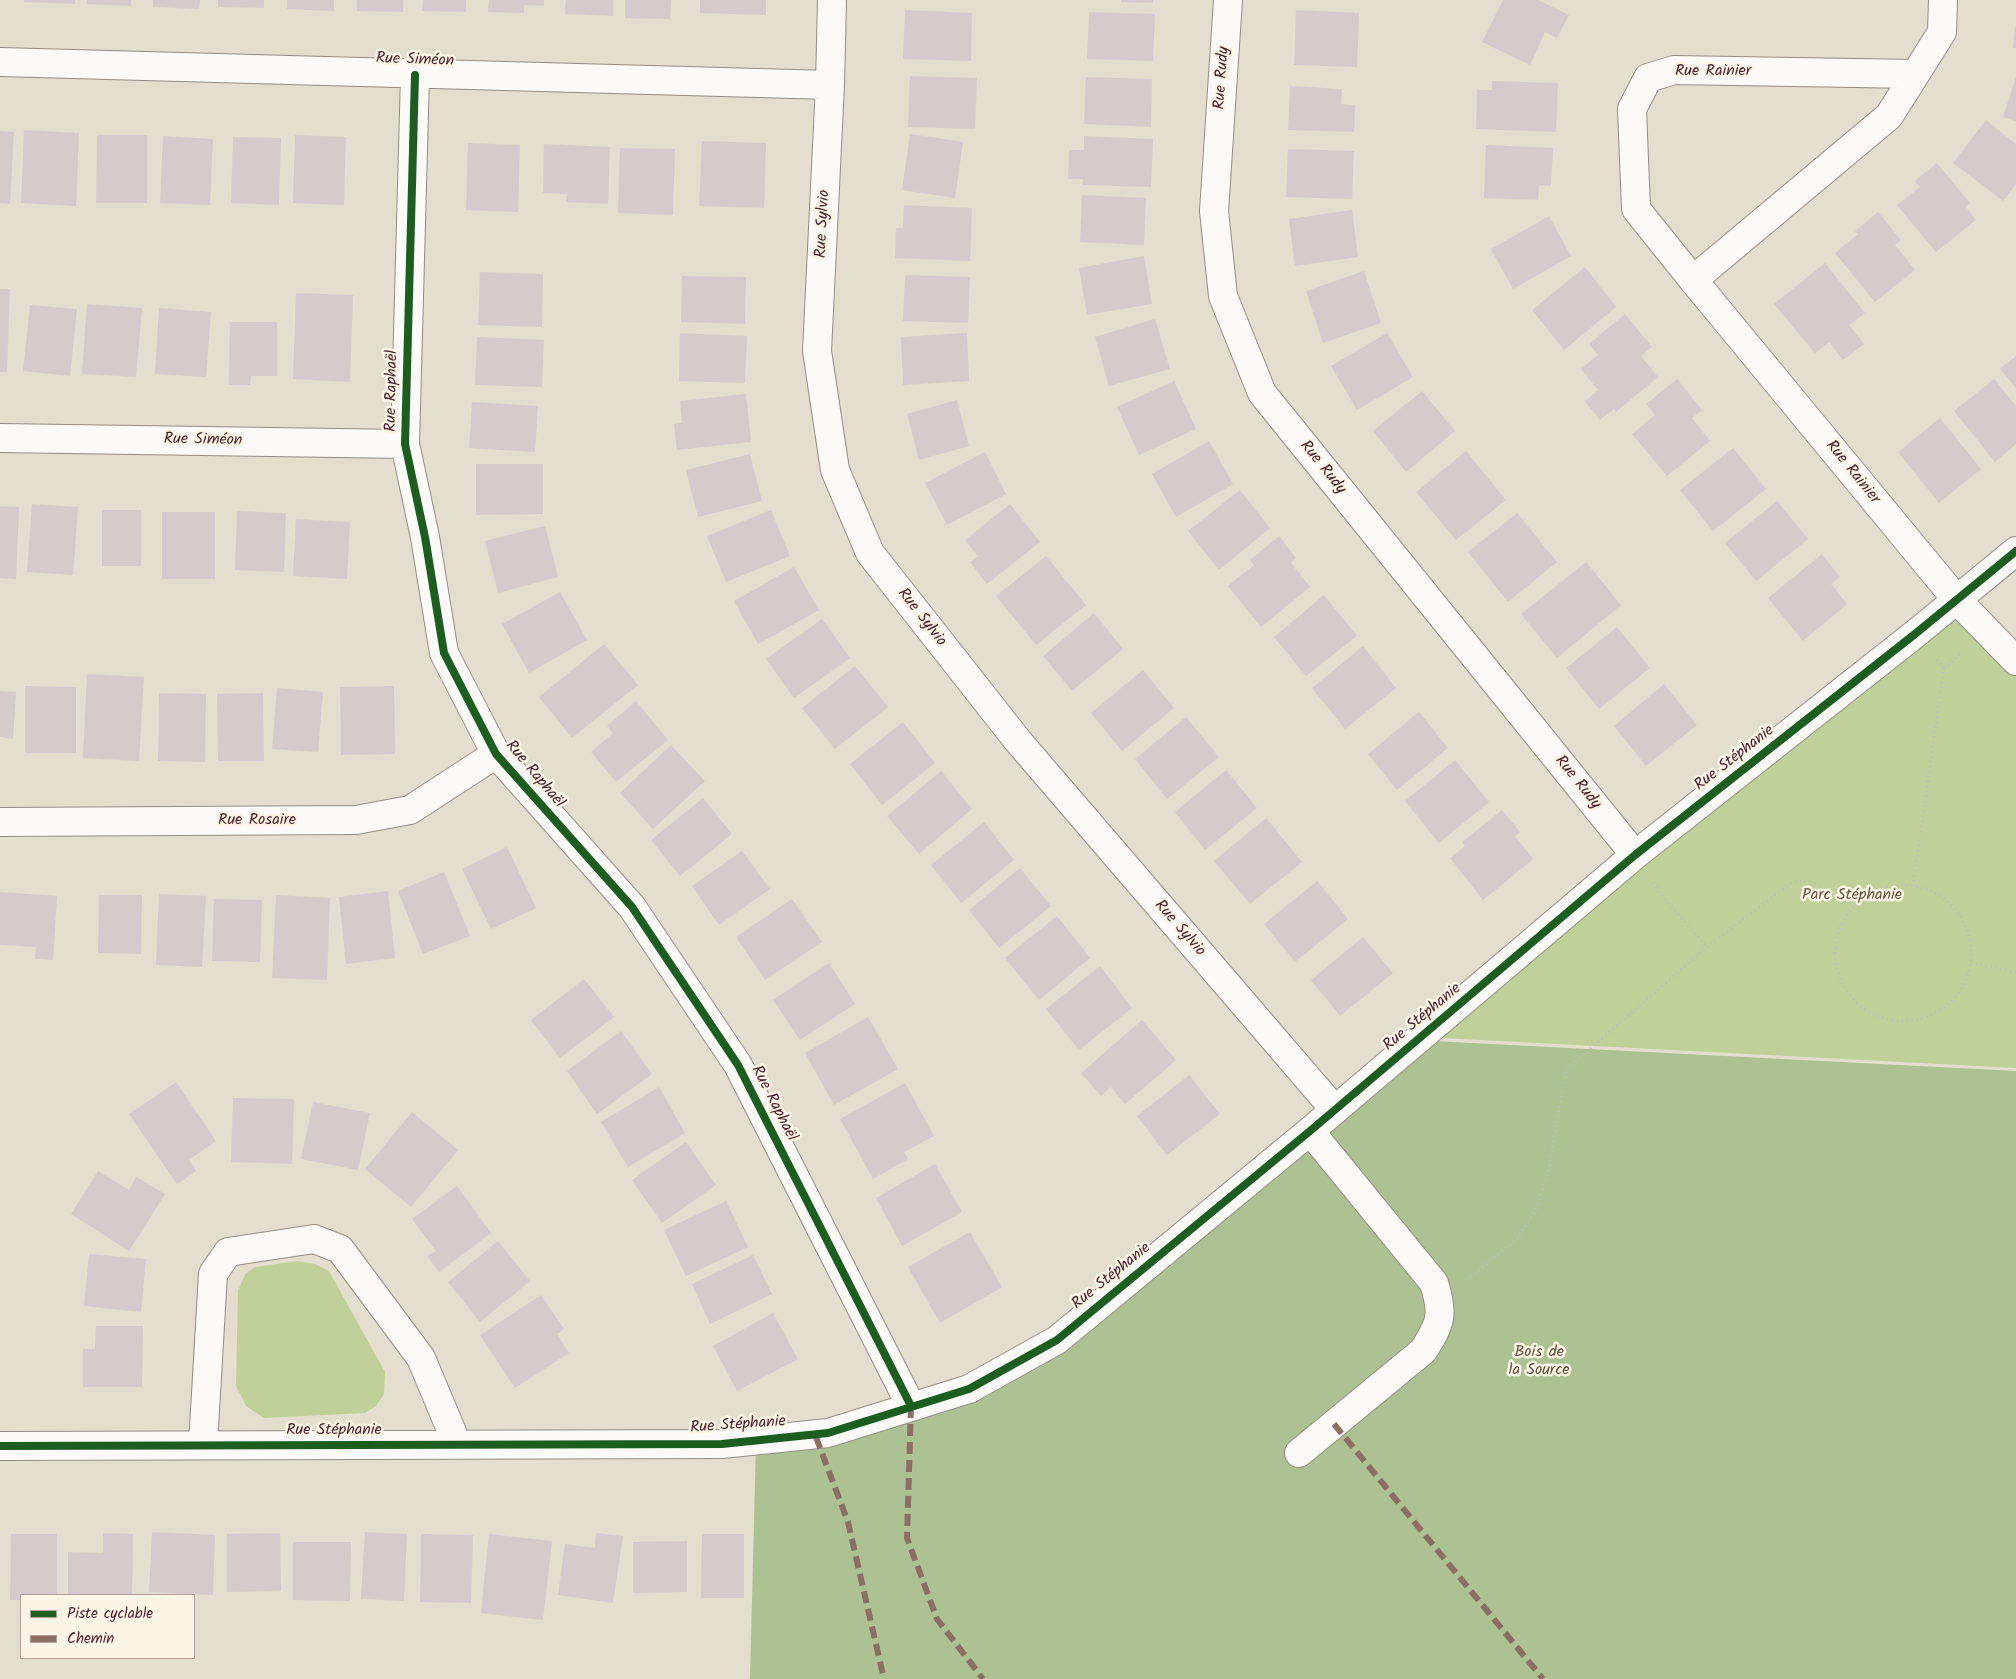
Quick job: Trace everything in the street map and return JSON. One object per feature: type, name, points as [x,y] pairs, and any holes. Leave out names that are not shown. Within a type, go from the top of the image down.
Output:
[{"type":"street","name":"Rue Sylvio","points":[[832,0],[818,351],[835,470],[870,553],[1018,741],[1335,1110]]},
{"type":"street","name":"Rue Rudy","points":[[1228,0],[1214,211],[1223,296],[1262,393],[1635,855]]},
{"type":"street","points":[[1693,280],[1889,116],[1942,32],[1943,0]]},
{"type":"street","name":"Rue Siméon","points":[[0,62],[830,86]]},
{"type":"street","name":"Rue Rainier","points":[[1915,74],[1674,70],[1648,78],[1632,108],[1636,209],[1956,600],[2016,661]]},
{"type":"street","name":"Rue Raphaël","points":[[415,75],[405,444],[425,537],[444,653],[496,754],[632,907],[738,1065],[911,1406]]},
{"type":"street","name":"Rue Siméon","points":[[0,438],[405,444]]},
{"type":"street","name":"Rue Stéphanie","points":[[0,1446],[722,1444],[828,1433],[970,1389],[1057,1340],[1310,1131],[1635,855],[1915,634],[2016,551]]},
{"type":"street","name":"Rue Rosaire","points":[[0,822],[356,820],[410,810],[496,754]]},
{"type":"street","points":[[1300,1453],[1424,1351],[1438,1329],[1440,1302],[1434,1283],[1310,1131]]},
{"type":"street","points":[[203,1445],[213,1274],[228,1252],[314,1239],[340,1250],[421,1358],[457,1444]]},
{"type":"path","points":[[1913,886],[1944,668],[1915,634]]},
{"type":"path","points":[[1635,855],[1660,894],[1707,948]]},
{"type":"path","points":[[1440,1302],[1518,1238],[1537,1207],[1549,1168],[1566,1070],[1707,948],[1787,886],[1798,880],[1813,884],[1854,906]]},
{"type":"path","points":[[1896,885],[1913,886],[1933,892],[1951,904],[1964,921],[1970,941],[1971,963],[1965,983],[1952,1001],[1935,1014],[1915,1020],[1894,1021],[1874,1015],[1856,1003],[1843,986],[1836,966],[1836,944],[1842,924],[1854,906],[1867,896],[1881,889],[1896,885]]},
{"type":"path","points":[[1971,963],[2016,972]]},
{"type":"green space","name":"Parc Stéphanie","points":[[1957,600],[2016,661],[2016,1068],[1423,1037]]},
{"type":"green space","name":"Bois de la Source","points":[[1433,1041],[2016,1071],[2016,1679],[750,1679],[756,1442],[972,1387]]},
{"type":"green space","points":[[297,1261],[315,1264],[329,1271],[385,1372],[384,1394],[376,1406],[365,1413],[264,1418],[246,1406],[236,1386],[238,1291],[245,1274],[255,1267]]},
{"type":"building","points":[[24,0],[75,0],[75,4],[24,2]]},
{"type":"building","points":[[87,0],[131,0],[131,6],[87,4]]},
{"type":"building","points":[[153,0],[200,0],[199,9],[153,7]]},
{"type":"building","points":[[218,0],[264,0],[264,8],[218,7]]},
{"type":"building","points":[[287,0],[334,0],[334,11],[287,9]]},
{"type":"building","points":[[357,0],[403,0],[403,12],[357,11]]},
{"type":"building","points":[[423,0],[466,0],[466,12],[422,11]]},
{"type":"building","points":[[489,0],[544,0],[544,6],[524,5],[524,13],[488,12]]},
{"type":"building","points":[[566,0],[613,0],[613,16],[565,14]]},
{"type":"building","points":[[625,0],[671,0],[670,19],[625,18]]},
{"type":"building","points":[[700,0],[766,0],[766,15],[700,13]]},
{"type":"building","points":[[1121,0],[1153,0],[1153,3],[1121,2]]},
{"type":"building","points":[[1503,0],[1538,0],[1569,15],[1557,38],[1545,32],[1530,65],[1482,42]]},
{"type":"building","points":[[905,10],[972,13],[971,61],[903,59]]},
{"type":"building","points":[[1296,10],[1359,13],[1357,67],[1294,65]]},
{"type":"building","points":[[1089,12],[1155,14],[1153,61],[1087,59]]},
{"type":"building","points":[[2015,27],[2016,48],[2013,48]]},
{"type":"building","points":[[910,76],[977,78],[975,129],[908,127]]},
{"type":"building","points":[[1086,77],[1152,79],[1151,127],[1084,124]]},
{"type":"building","points":[[2016,77],[2016,121],[2003,117]]},
{"type":"building","points":[[1492,81],[1558,83],[1556,132],[1476,129],[1477,90],[1492,90]]},
{"type":"building","points":[[1290,86],[1342,89],[1341,104],[1355,105],[1354,132],[1288,130]]},
{"type":"building","points":[[1986,120],[2016,144],[2016,184],[2003,201],[1953,163]]},
{"type":"building","points":[[24,130],[79,133],[76,206],[21,203]]},
{"type":"building","points":[[0,131],[14,132],[10,204],[0,203]]},
{"type":"building","points":[[910,134],[963,142],[955,198],[902,190]]},
{"type":"building","points":[[97,135],[147,135],[147,203],[96,203]]},
{"type":"building","points":[[295,135],[346,137],[344,205],[293,203]]},
{"type":"building","points":[[163,136],[213,139],[210,205],[160,203]]},
{"type":"building","points":[[1084,136],[1153,139],[1151,187],[1082,185],[1083,179],[1068,179],[1069,150],[1084,150]]},
{"type":"building","points":[[233,137],[281,138],[279,205],[231,203]]},
{"type":"building","points":[[702,141],[766,143],[764,208],[699,206]]},
{"type":"building","points":[[468,143],[520,145],[518,212],[466,210]]},
{"type":"building","points":[[544,144],[610,147],[608,204],[566,202],[567,194],[543,193]]},
{"type":"building","points":[[1486,145],[1553,148],[1551,186],[1539,185],[1538,200],[1484,198]]},
{"type":"building","points":[[620,148],[675,149],[673,215],[618,213]]},
{"type":"building","points":[[1288,149],[1354,151],[1352,199],[1286,197]]},
{"type":"building","points":[[1937,163],[1970,203],[1966,207],[1976,220],[1936,252],[1897,205],[1920,187],[1915,181]]},
{"type":"building","points":[[1082,195],[1146,198],[1144,245],[1080,242]]},
{"type":"building","points":[[904,205],[972,208],[970,261],[895,258],[896,228],[903,228]]},
{"type":"building","points":[[1352,210],[1358,257],[1295,266],[1289,219]]},
{"type":"building","points":[[1878,212],[1901,240],[1895,245],[1915,270],[1875,302],[1835,253],[1858,234],[1855,231]]},
{"type":"building","points":[[1549,216],[1571,256],[1513,289],[1491,249]]},
{"type":"building","points":[[1144,256],[1152,304],[1087,315],[1079,268]]},
{"type":"building","points":[[1825,263],[1865,313],[1849,325],[1864,344],[1843,360],[1829,342],[1815,353],[1774,304]]},
{"type":"building","points":[[1585,267],[1616,307],[1564,350],[1532,310]]},
{"type":"building","points":[[1364,271],[1381,323],[1323,343],[1306,291]]},
{"type":"building","points":[[480,272],[543,274],[542,327],[478,325]]},
{"type":"building","points":[[905,275],[970,277],[968,323],[903,321]]},
{"type":"building","points":[[682,276],[746,277],[745,324],[681,322]]},
{"type":"building","points":[[0,289],[10,289],[7,372],[0,372]]},
{"type":"building","points":[[296,293],[353,295],[350,382],[293,379]]},
{"type":"building","points":[[87,304],[142,308],[136,377],[82,374]]},
{"type":"building","points":[[30,305],[77,309],[70,376],[23,371]]},
{"type":"building","points":[[159,308],[211,312],[206,377],[155,374]]},
{"type":"building","points":[[1625,314],[1652,347],[1641,356],[1658,377],[1616,412],[1614,409],[1600,420],[1585,401],[1598,390],[1581,369],[1598,355],[1589,344]]},
{"type":"building","points":[[1155,319],[1170,369],[1109,386],[1095,337]]},
{"type":"building","points":[[230,322],[277,322],[277,376],[251,376],[250,385],[229,385]]},
{"type":"building","points":[[680,333],[747,336],[745,383],[679,381]]},
{"type":"building","points":[[967,333],[969,381],[903,385],[901,337]]},
{"type":"building","points":[[1387,333],[1413,377],[1357,410],[1331,366]]},
{"type":"building","points":[[477,337],[544,340],[542,387],[475,385]]},
{"type":"building","points":[[2016,356],[2016,388],[2000,369]]},
{"type":"building","points":[[1677,379],[1702,410],[1692,418],[1710,441],[1667,476],[1632,434],[1655,415],[1646,404]]},
{"type":"building","points":[[1994,379],[2016,406],[2016,444],[1995,462],[1954,411]]},
{"type":"building","points":[[1174,381],[1196,429],[1139,455],[1117,407]]},
{"type":"building","points":[[1422,391],[1455,431],[1406,472],[1373,431]]},
{"type":"building","points":[[746,394],[751,442],[677,450],[674,424],[682,423],[680,401]]},
{"type":"building","points":[[957,400],[969,446],[919,460],[907,414]]},
{"type":"building","points":[[472,402],[538,406],[535,452],[469,448]]},
{"type":"building","points":[[1940,418],[1981,469],[1939,503],[1898,452]]},
{"type":"building","points":[[1209,441],[1233,484],[1176,517],[1152,474]]},
{"type":"building","points":[[1733,448],[1766,489],[1713,531],[1680,490]]},
{"type":"building","points":[[1466,451],[1506,500],[1456,540],[1416,492]]},
{"type":"building","points":[[985,452],[1006,494],[947,525],[925,483]]},
{"type":"building","points":[[750,454],[762,501],[698,517],[686,470]]},
{"type":"building","points":[[476,464],[543,464],[543,514],[476,515]]},
{"type":"building","points":[[1240,490],[1270,528],[1219,570],[1188,531]]},
{"type":"building","points":[[1777,501],[1808,539],[1756,581],[1725,543]]},
{"type":"building","points":[[32,504],[78,507],[73,575],[27,572]]},
{"type":"building","points":[[1010,504],[1040,542],[987,584],[970,562],[978,556],[965,540]]},
{"type":"building","points":[[0,506],[19,507],[16,579],[0,578]]},
{"type":"building","points":[[102,510],[141,510],[141,566],[102,566]]},
{"type":"building","points":[[771,510],[790,556],[726,582],[707,536]]},
{"type":"building","points":[[237,511],[286,513],[284,572],[235,570]]},
{"type":"building","points":[[162,512],[215,512],[215,579],[162,579]]},
{"type":"building","points":[[1517,513],[1557,562],[1508,602],[1468,552]]},
{"type":"building","points":[[296,519],[350,522],[347,579],[293,576]]},
{"type":"building","points":[[545,526],[558,577],[498,593],[485,541]]},
{"type":"building","points":[[1279,536],[1296,558],[1291,563],[1310,587],[1261,627],[1228,586],[1254,565],[1250,560]]},
{"type":"building","points":[[1822,554],[1840,577],[1831,584],[1847,604],[1803,641],[1768,598]]},
{"type":"building","points":[[1046,556],[1086,605],[1036,645],[996,596]]},
{"type":"building","points":[[1586,562],[1621,605],[1557,658],[1521,614]]},
{"type":"building","points":[[794,567],[819,610],[758,644],[734,601]]},
{"type":"building","points":[[560,592],[587,640],[529,673],[502,624]]},
{"type":"building","points":[[1324,595],[1357,636],[1306,676],[1274,637]]},
{"type":"building","points":[[1094,613],[1123,649],[1072,691],[1043,656]]},
{"type":"building","points":[[822,619],[850,658],[794,698],[766,659]]},
{"type":"building","points":[[1617,627],[1650,668],[1599,709],[1566,668]]},
{"type":"building","points":[[604,644],[638,685],[572,738],[539,697]]},
{"type":"building","points":[[1363,646],[1396,688],[1345,729],[1312,688]]},
{"type":"building","points":[[855,666],[888,707],[835,749],[802,708]]},
{"type":"building","points":[[1143,670],[1174,708],[1122,751],[1091,713]]},
{"type":"building","points":[[87,674],[144,677],[139,761],[83,758]]},
{"type":"building","points":[[1664,684],[1697,725],[1646,766],[1614,726]]},
{"type":"building","points":[[25,686],[76,687],[76,753],[25,753]]},
{"type":"building","points":[[394,686],[395,754],[341,755],[340,687]]},
{"type":"building","points":[[277,688],[323,692],[318,752],[272,749]]},
{"type":"building","points":[[0,691],[16,692],[13,739],[0,737]]},
{"type":"building","points":[[159,693],[206,694],[205,762],[158,761]]},
{"type":"building","points":[[263,693],[264,761],[218,761],[217,694]]},
{"type":"building","points":[[636,701],[668,740],[616,782],[591,752],[613,733],[607,726]]},
{"type":"building","points":[[1419,712],[1448,748],[1397,790],[1368,754]]},
{"type":"building","points":[[1186,717],[1219,757],[1167,799],[1135,759]]},
{"type":"building","points":[[903,722],[935,763],[882,805],[850,764]]},
{"type":"building","points":[[671,745],[705,781],[653,829],[620,793]]},
{"type":"building","points":[[1455,760],[1489,802],[1439,843],[1405,801]]},
{"type":"building","points":[[1226,770],[1257,808],[1205,850],[1175,812]]},
{"type":"building","points":[[941,771],[972,809],[919,854],[887,816]]},
{"type":"building","points":[[703,798],[732,834],[680,876],[651,840]]},
{"type":"building","points":[[1502,810],[1520,832],[1515,836],[1533,859],[1483,900],[1450,858],[1465,846],[1462,842]]},
{"type":"building","points":[[1266,818],[1302,862],[1250,904],[1214,861]]},
{"type":"building","points":[[984,822],[1014,860],[961,903],[931,865]]},
{"type":"building","points":[[507,847],[536,908],[491,929],[462,869]]},
{"type":"building","points":[[742,851],[770,889],[719,925],[692,886]]},
{"type":"building","points":[[1020,868],[1051,906],[999,948],[969,910]]},
{"type":"building","points":[[444,872],[470,936],[423,954],[398,891]]},
{"type":"building","points":[[1317,881],[1348,919],[1295,962],[1264,924]]},
{"type":"building","points":[[388,891],[395,958],[346,964],[339,897]]},
{"type":"building","points":[[0,892],[57,896],[53,960],[35,959],[36,947],[0,945]]},
{"type":"building","points":[[159,894],[206,896],[202,967],[156,965]]},
{"type":"building","points":[[99,895],[142,895],[141,954],[98,953]]},
{"type":"building","points":[[276,895],[330,898],[327,980],[272,978]]},
{"type":"building","points":[[214,899],[262,900],[260,962],[212,961]]},
{"type":"building","points":[[792,899],[822,942],[765,980],[736,937]]},
{"type":"building","points":[[1057,916],[1090,958],[1039,1000],[1005,958]]},
{"type":"building","points":[[1363,937],[1393,973],[1340,1016],[1311,980]]},
{"type":"building","points":[[829,963],[855,1004],[800,1040],[773,1000]]},
{"type":"building","points":[[1100,966],[1132,1008],[1079,1050],[1046,1009]]},
{"type":"building","points":[[584,979],[614,1017],[560,1058],[531,1020]]},
{"type":"building","points":[[868,1017],[898,1069],[834,1105],[805,1053]]},
{"type":"building","points":[[1142,1020],[1176,1060],[1125,1104],[1111,1087],[1101,1096],[1081,1073]]},
{"type":"building","points":[[621,1031],[652,1074],[597,1114],[567,1071]]},
{"type":"building","points":[[1189,1075],[1220,1114],[1167,1155],[1137,1116]]},
{"type":"building","points":[[176,1082],[216,1141],[189,1160],[196,1171],[177,1184],[129,1114]]},
{"type":"building","points":[[905,1083],[934,1136],[904,1152],[908,1159],[873,1179],[840,1119]]},
{"type":"building","points":[[659,1087],[685,1133],[628,1167],[601,1122]]},
{"type":"building","points":[[233,1098],[294,1099],[292,1164],[231,1162]]},
{"type":"building","points":[[313,1102],[370,1113],[358,1170],[301,1159]]},
{"type":"building","points":[[412,1112],[458,1150],[411,1207],[365,1169]]},
{"type":"building","points":[[686,1142],[716,1185],[662,1223],[632,1180]]},
{"type":"building","points":[[935,1164],[962,1212],[902,1246],[876,1198]]},
{"type":"building","points":[[98,1171],[129,1190],[136,1177],[165,1194],[129,1251],[71,1214]]},
{"type":"building","points":[[457,1186],[491,1233],[439,1272],[427,1256],[436,1251],[412,1219]]},
{"type":"building","points":[[726,1201],[748,1247],[686,1276],[664,1230]]},
{"type":"building","points":[[970,1232],[1002,1287],[940,1323],[908,1267]]},
{"type":"building","points":[[498,1241],[530,1281],[480,1322],[448,1282]]},
{"type":"building","points":[[89,1254],[146,1259],[141,1312],[84,1306]]},
{"type":"building","points":[[753,1255],[772,1294],[710,1324],[692,1284]]},
{"type":"building","points":[[541,1295],[564,1329],[557,1334],[569,1353],[515,1388],[480,1335]]},
{"type":"building","points":[[773,1313],[798,1359],[737,1391],[713,1346]]},
{"type":"building","points":[[96,1326],[143,1326],[142,1387],[83,1387],[83,1349],[95,1349]]},
{"type":"building","points":[[152,1532],[215,1535],[213,1595],[149,1592]]},
{"type":"building","points":[[365,1532],[407,1534],[404,1601],[361,1599]]},
{"type":"building","points":[[103,1533],[133,1534],[132,1594],[68,1594],[68,1552],[103,1553]]},
{"type":"building","points":[[280,1533],[281,1591],[227,1592],[227,1534]]},
{"type":"building","points":[[596,1533],[623,1536],[613,1603],[558,1595],[565,1544],[595,1548]]},
{"type":"building","points":[[11,1534],[57,1534],[57,1594],[20,1594],[20,1600],[10,1600]]},
{"type":"building","points":[[421,1534],[473,1535],[471,1603],[420,1602]]},
{"type":"building","points":[[489,1534],[552,1541],[543,1620],[481,1613]]},
{"type":"building","points":[[702,1534],[744,1534],[744,1598],[701,1598]]},
{"type":"building","points":[[687,1541],[687,1592],[633,1593],[633,1542]]},
{"type":"building","points":[[293,1542],[351,1542],[350,1601],[293,1600]]},
{"type":"marked path","points":[[911,1406],[907,1538],[937,1619],[983,1679]]},
{"type":"marked path","points":[[1334,1424],[1543,1679]]},
{"type":"marked path","points":[[816,1437],[848,1522],[884,1679]]},
{"type":"cycle path","points":[[415,75],[405,444],[425,537],[444,653],[496,754],[632,907],[738,1065],[911,1406]]},
{"type":"cycle path","points":[[0,1446],[722,1444],[828,1433],[969,1389],[1057,1340],[1310,1131],[1635,855],[1915,634],[2016,551]]}]
